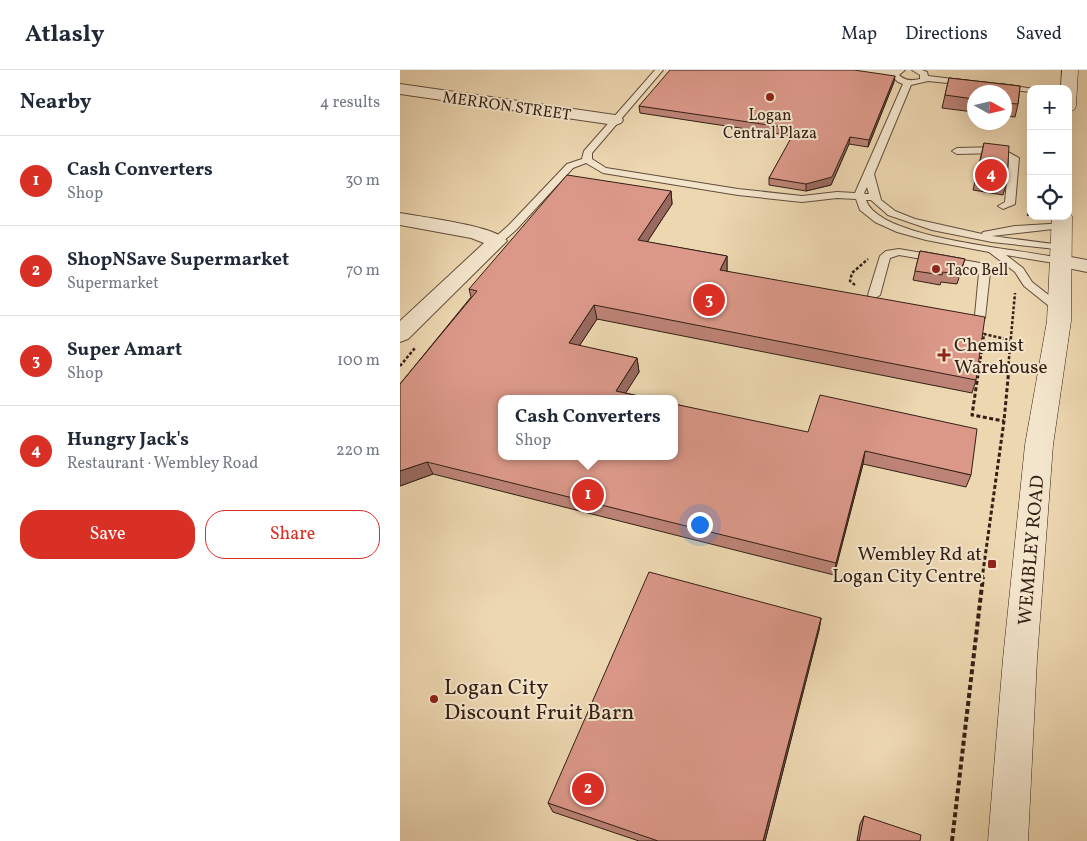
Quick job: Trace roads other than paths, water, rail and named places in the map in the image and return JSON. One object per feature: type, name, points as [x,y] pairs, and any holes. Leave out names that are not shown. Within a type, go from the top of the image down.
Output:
[{"type":"main road","points":[[1069,85],[1070,70]]},
{"type":"main road","name":"WEMBLEY ROAD","points":[[1008,841],[1039,445],[1059,321],[1062,220]]},
{"type":"street","name":"MERRON STREET","points":[[400,89],[615,120]]},
{"type":"street","points":[[400,219],[476,233],[497,241],[400,334]]},
{"type":"street","points":[[1060,255],[1087,253]]},
{"type":"street","points":[[1060,255],[1087,266]]},
{"type":"lane","points":[[587,160],[587,153],[659,70]]},
{"type":"lane","points":[[848,70],[898,72],[900,80],[908,82],[918,82],[926,78],[972,83]]},
{"type":"lane","points":[[916,70],[924,74],[926,78]]},
{"type":"lane","points":[[908,82],[869,174],[862,181],[860,196],[865,208],[871,214],[898,230],[928,238],[991,249],[1060,255]]},
{"type":"lane","points":[[1012,88],[1027,90]]},
{"type":"lane","points":[[957,151],[999,150],[1014,158],[1010,204],[1003,206]]},
{"type":"lane","points":[[587,160],[599,169],[738,192],[802,199],[837,195],[874,197]]},
{"type":"lane","points":[[497,241],[512,228],[570,166],[587,160]]},
{"type":"lane","points":[[869,174],[874,197],[886,210],[914,224],[981,236],[1060,255]]},
{"type":"lane","points":[[981,236],[1002,230],[1038,228],[1062,220]]},
{"type":"lane","points":[[991,249],[1018,270],[1028,284],[1058,307]]},
{"type":"lane","points":[[874,295],[885,256],[890,253],[899,252],[976,265],[985,272],[981,315]]},
{"type":"place","name":"Logan Central Plaza","points":[[770,97]]},
{"type":"place","name":"Hungry Jack's","points":[[991,175]]},
{"type":"place","name":"Taco Bell","points":[[936,269]]},
{"type":"place","name":"Super Amart","points":[[709,300]]},
{"type":"place","name":"Chemist Warehouse","points":[[944,355]]},
{"type":"place","name":"Cash Converters","points":[[588,495]]},
{"type":"place","name":"Wembley Rd at Logan City Centre","points":[[992,564]]},
{"type":"place","name":"Logan City Discount Fruit Barn","points":[[434,699]]},
{"type":"place","name":"ShopNSave Supermarket","points":[[588,789]]}]
